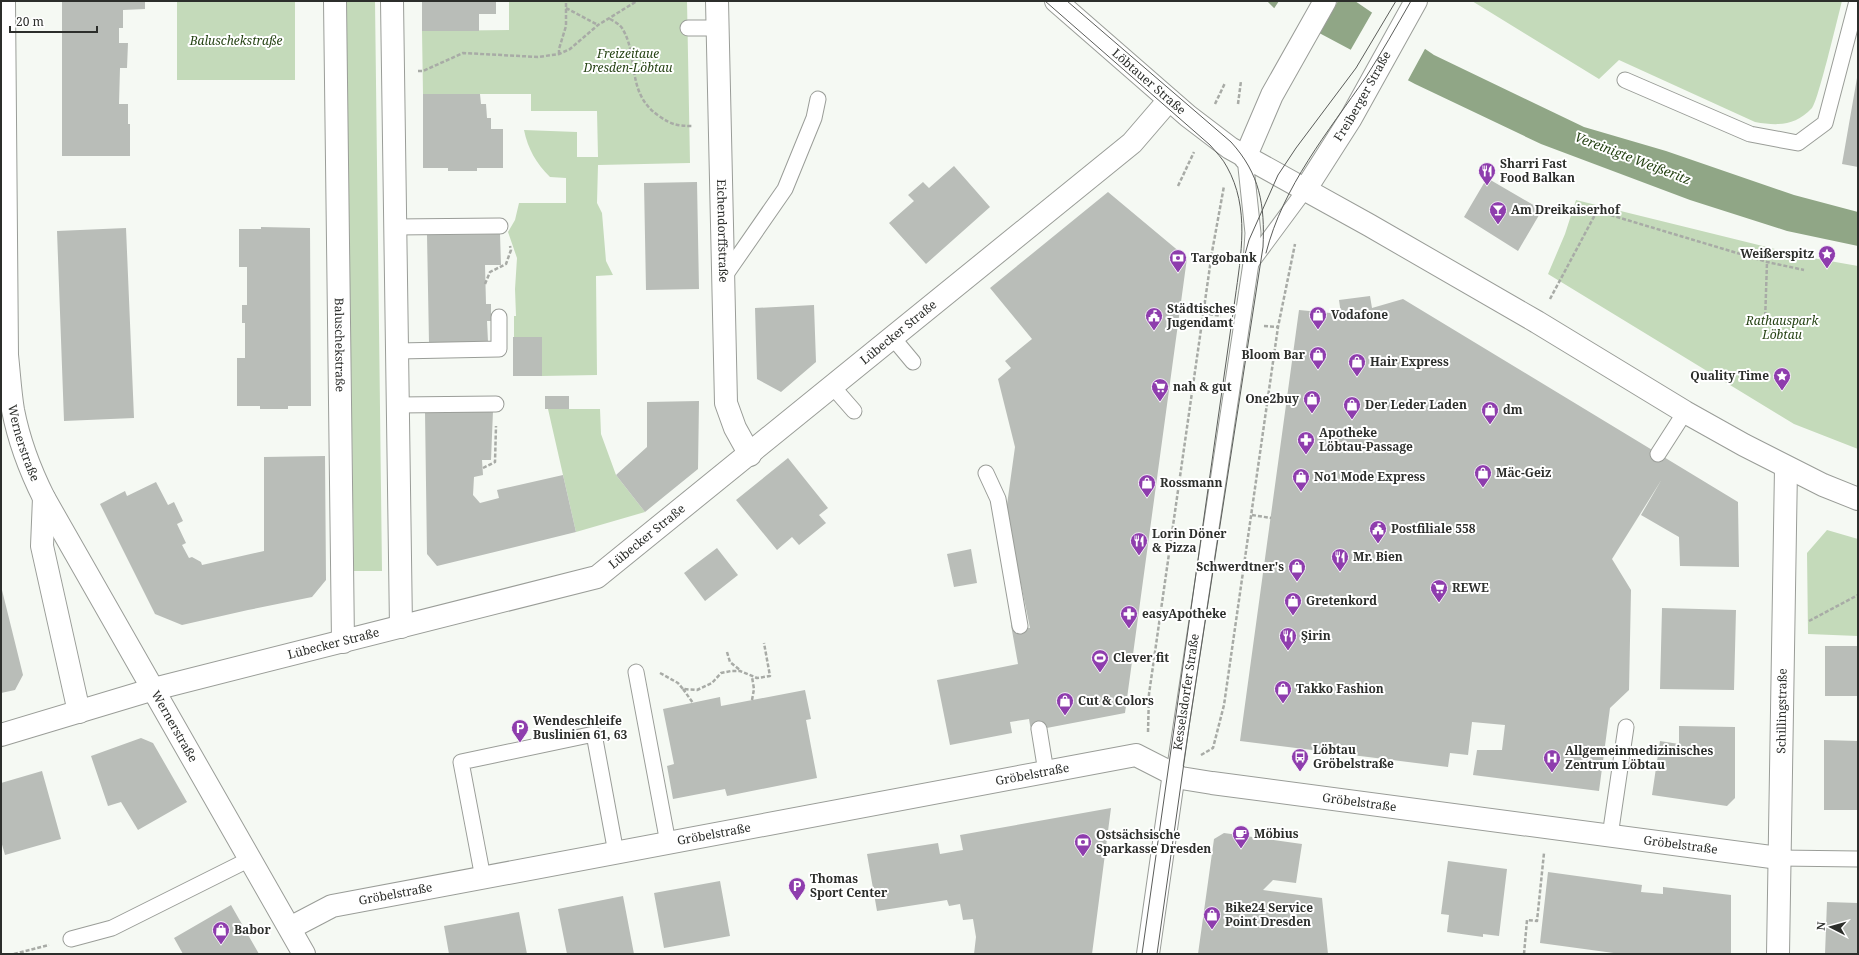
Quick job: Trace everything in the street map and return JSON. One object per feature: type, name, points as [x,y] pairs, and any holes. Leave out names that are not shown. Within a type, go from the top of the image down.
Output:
[{"type":"street","name":"Wernerstraße","points":[[4,1],[3,216],[7,411],[44,498],[304,954]]},
{"type":"street","name":"Baluschekstraße","points":[[335,1],[343,642]]},
{"type":"street","points":[[392,1],[401,627]]},
{"type":"street","name":"Eichendorffstraße","points":[[718,1],[726,403],[735,428],[750,455]]},
{"type":"street","name":"Löbtauer Straße","points":[[1056,1],[1169,100],[1204,129],[1245,158],[1305,190],[1537,322],[1685,412],[1786,468],[1858,500]]},
{"type":"street","points":[[1245,158],[1272,95],[1325,1]]},
{"type":"street","name":"Freiberger Straße","points":[[1305,190],[1351,118],[1416,1]]},
{"type":"street","name":"Lübecker Straße","points":[[1,735],[154,689],[597,577],[975,273],[1132,143],[1169,100]]},
{"type":"street","name":"Schillingstraße","points":[[1778,954],[1786,468]]},
{"type":"street","name":"Wernerstraße","points":[[44,498],[42,546],[79,712]]},
{"type":"street","name":"Gröbelstraße","points":[[290,928],[332,906],[1136,755],[1174,773],[1181,778],[1212,783],[1779,858]]},
{"type":"street","name":"Kesselsdorfer Straße","points":[[1148,954],[1174,773]]},
{"type":"lane","points":[[1625,80],[1750,134],[1798,143],[1825,123],[1857,1]]},
{"type":"lane","points":[[688,28],[718,28]]},
{"type":"lane","points":[[724,277],[785,189],[814,118],[818,99]]},
{"type":"lane","name":"Kesselsdorfer Straße","points":[[1174,773],[1251,264],[1253,233],[1245,158]]},
{"type":"lane","name":"Kesselsdorfer Straße","points":[[1251,264],[1305,190]]},
{"type":"lane","points":[[396,228],[500,226]]},
{"type":"lane","points":[[398,352],[499,349],[499,317]]},
{"type":"lane","points":[[894,338],[913,362]]},
{"type":"lane","points":[[833,387],[854,411]]},
{"type":"lane","points":[[398,405],[496,404]]},
{"type":"lane","points":[[1658,454],[1685,412]]},
{"type":"lane","points":[[986,473],[998,499],[1020,626]]},
{"type":"lane","points":[[636,672],[668,843]]},
{"type":"lane","points":[[1610,836],[1626,727]]},
{"type":"lane","points":[[1038,729],[1046,772]]},
{"type":"lane","points":[[484,878],[462,762],[594,734],[616,853]]},
{"type":"lane","points":[[1779,858],[1858,859]]},
{"type":"lane","points":[[71,939],[112,928],[250,859]]},
{"type":"path","points":[[559,54],[559,49],[566,26],[566,1]]},
{"type":"path","points":[[393,72],[423,71],[463,53],[538,57],[559,54],[570,49],[598,26],[637,1]]},
{"type":"path","points":[[566,8],[598,26]]},
{"type":"path","points":[[610,19],[623,29],[628,42],[638,90],[643,100],[655,113],[669,123],[678,126],[720,125]]},
{"type":"path","points":[[1178,186],[1204,129]]},
{"type":"path","points":[[1537,322],[1597,211],[1767,262],[1804,270]]},
{"type":"path","points":[[485,284],[490,272],[506,264],[511,250],[507,236],[500,226]]},
{"type":"path","points":[[1765,322],[1767,262]]},
{"type":"path","points":[[1203,313],[1222,316]]},
{"type":"path","points":[[1258,325],[1278,327]]},
{"type":"path","points":[[483,468],[495,462],[496,404]]},
{"type":"path","points":[[1252,515],[1271,518]]},
{"type":"path","points":[[1783,635],[1858,595]]},
{"type":"path","points":[[727,652],[730,662],[740,670],[757,678],[770,676],[764,644]]},
{"type":"path","points":[[683,689],[697,690],[712,683],[721,673],[740,670]]},
{"type":"path","points":[[656,671],[678,683],[693,703]]},
{"type":"path","points":[[752,676],[754,689],[752,700]]},
{"type":"path","points":[[1524,954],[1527,920],[1537,921],[1544,855],[1539,826]]},
{"type":"path","points":[[14,954],[71,939]]},
{"type":"path","points":[[29,950],[30,954]]},
{"type":"green space","name":"Baluschekstraße","points":[[177,1],[295,1],[295,80],[177,80]]},
{"type":"green space","points":[[346,1],[375,1],[382,571],[354,571]]},
{"type":"green space","name":"Freizeitaue Dresden-Löbtau","points":[[509,1],[687,1],[690,163],[598,165],[597,203],[602,213],[606,261],[613,275],[596,276],[597,375],[542,376],[542,337],[514,337],[514,316],[516,316],[515,289],[517,258],[508,232],[515,220],[519,203],[566,203],[566,178],[550,177],[545,172],[530,150],[524,130],[577,132],[577,157],[598,157],[597,111],[531,111],[531,94],[423,94],[422,31],[509,30]]},
{"type":"green space","points":[[1472,1],[1842,1],[1823,75],[1812,108],[1806,114],[1793,121],[1771,124],[1755,122],[1619,60],[1599,79]]},
{"type":"green space","name":"Rathauspark Löbtau","points":[[1576,200],[1807,257],[1858,266],[1858,449],[1794,424],[1548,274],[1565,234]]},
{"type":"green space","points":[[548,409],[600,409],[601,434],[616,475],[645,512],[576,532]]},
{"type":"green space","points":[[1827,530],[1858,539],[1858,636],[1808,634],[1807,553]]},
{"type":"water","name":"Vereinigte Weißeritz","points":[[1267,1],[1355,1],[1434,55],[1584,127],[1666,151],[1794,195],[1858,212],[1858,246],[1787,231],[1690,200],[1541,144],[1415,84],[1276,10]]},
{"type":"pier","points":[[1279,1],[1338,1],[1319,35],[1275,12],[1273,10]]},
{"type":"pier","points":[[1373,11],[1426,47],[1407,82],[1350,51]]},
{"type":"building","points":[[62,1],[145,1],[145,9],[123,10],[123,28],[119,28],[119,43],[128,43],[127,68],[120,68],[119,104],[128,104],[128,124],[130,124],[130,156],[62,156]]},
{"type":"building","points":[[422,1],[496,1],[496,14],[479,14],[479,31],[422,31]]},
{"type":"building","points":[[1858,78],[1858,167],[1842,164]]},
{"type":"building","points":[[423,94],[480,94],[481,104],[486,104],[487,118],[491,118],[491,129],[503,129],[503,168],[477,168],[477,171],[448,171],[448,168],[423,168]]},
{"type":"building","points":[[954,166],[990,207],[926,264],[889,223],[914,201],[908,195],[923,182],[929,188]]},
{"type":"building","points":[[1487,178],[1542,210],[1518,251],[1464,217]]},
{"type":"building","points":[[697,182],[699,289],[646,290],[644,183]]},
{"type":"building","points":[[1108,192],[1187,258],[1125,713],[1031,731],[1029,719],[1010,722],[1012,733],[950,745],[937,680],[1018,664],[1011,625],[1030,628],[1006,512],[1015,447],[998,379],[1011,368],[1005,361],[1032,339],[990,288]]},
{"type":"building","points":[[261,227],[310,228],[311,406],[288,406],[288,409],[260,409],[260,406],[237,406],[237,358],[245,358],[245,323],[242,323],[242,305],[247,305],[247,267],[239,267],[239,229],[261,229]]},
{"type":"building","points":[[126,228],[134,418],[64,421],[57,231]]},
{"type":"building","points":[[500,234],[501,265],[485,265],[486,304],[491,304],[491,321],[487,321],[488,342],[429,343],[427,235]]},
{"type":"building","points":[[1370,296],[1372,308],[1403,299],[1738,502],[1739,567],[1680,566],[1679,537],[1641,515],[1662,479],[1612,559],[1631,590],[1629,690],[1610,708],[1599,791],[1473,775],[1477,750],[1502,750],[1505,725],[1472,722],[1468,755],[1450,753],[1448,767],[1240,741],[1299,310],[1341,314],[1339,300]]},
{"type":"building","points":[[814,305],[816,362],[781,392],[757,379],[755,308]]},
{"type":"building","points":[[513,337],[542,337],[542,376],[513,376]]},
{"type":"building","points":[[545,396],[569,396],[569,409],[545,409]]},
{"type":"building","points":[[699,401],[698,469],[645,512],[616,475],[647,447],[647,402]]},
{"type":"building","points":[[493,411],[491,460],[482,460],[483,475],[474,477],[473,495],[480,503],[499,498],[497,490],[563,475],[576,532],[437,566],[427,554],[425,412]]},
{"type":"building","points":[[325,456],[326,580],[312,597],[182,625],[155,614],[100,504],[125,491],[127,496],[156,482],[168,505],[174,502],[183,521],[177,524],[186,543],[182,545],[189,558],[192,557],[201,562],[202,565],[264,551],[264,457]]},
{"type":"building","points":[[788,458],[828,508],[819,515],[826,523],[799,545],[792,537],[777,550],[736,500]]},
{"type":"building","points":[[717,548],[738,575],[705,601],[684,573]]},
{"type":"building","points":[[971,549],[977,583],[954,587],[947,554]]},
{"type":"building","points":[[2,590],[23,675],[15,690],[1,693]]},
{"type":"building","points":[[1662,608],[1736,610],[1734,690],[1660,689]]},
{"type":"building","points":[[1825,646],[1858,646],[1858,696],[1825,696]]},
{"type":"building","points":[[805,690],[811,719],[806,720],[817,778],[727,796],[725,789],[673,799],[667,766],[674,764],[663,709],[720,697],[721,706]]},
{"type":"building","points":[[1679,726],[1735,727],[1735,798],[1727,806],[1652,795],[1660,741],[1679,744]]},
{"type":"building","points":[[141,738],[153,743],[187,802],[138,830],[121,802],[108,806],[91,756]]},
{"type":"building","points":[[1824,740],[1858,741],[1858,810],[1824,810]]},
{"type":"building","points":[[42,771],[61,839],[5,855],[1,841],[1,783]]},
{"type":"building","points":[[1111,808],[1092,954],[974,954],[976,937],[973,919],[963,920],[960,904],[949,906],[947,900],[877,911],[867,854],[938,843],[940,854],[963,850],[960,835]]},
{"type":"building","points":[[1224,833],[1302,844],[1296,883],[1273,880],[1263,890],[1322,898],[1328,954],[1198,954],[1214,839]]},
{"type":"building","points":[[1448,861],[1507,869],[1499,936],[1483,934],[1483,937],[1447,932],[1449,915],[1441,914]]},
{"type":"building","points":[[1548,872],[1642,885],[1641,892],[1663,894],[1663,887],[1731,895],[1731,954],[1621,954],[1540,943]]},
{"type":"building","points":[[720,881],[730,936],[664,948],[654,893]]},
{"type":"building","points":[[623,896],[634,954],[567,954],[558,909]]},
{"type":"building","points":[[1827,902],[1858,903],[1858,954],[1825,954]]},
{"type":"building","points":[[231,905],[259,954],[183,954],[174,938]]},
{"type":"building","points":[[519,912],[527,954],[449,954],[444,926]]},
{"type":"tram line","points":[[1045,1],[1210,145],[1225,164],[1234,183],[1239,199],[1241,215],[1241,249],[1237,282],[1142,954]]},
{"type":"tram line","points":[[1067,1],[1231,142],[1249,166],[1259,191],[1263,217],[1263,247],[1190,720],[1157,954]]},
{"type":"tram line","points":[[1244,258],[1249,240],[1278,175],[1296,148],[1356,68],[1396,1]]},
{"type":"tram line","points":[[1266,253],[1283,205],[1295,182],[1322,139],[1366,77],[1411,1]]},
{"type":"place","name":"Sharri Fast Food Balkan","points":[[1487,186]]},
{"type":"place","name":"Am Dreikaiserhof","points":[[1498,225]]},
{"type":"place","name":"Weißerspitz","points":[[1827,269]]},
{"type":"place","name":"Targobank","points":[[1178,273]]},
{"type":"place","name":"Vodafone","points":[[1318,330]]},
{"type":"place","name":"Städtisches Jugendamt","points":[[1154,331]]},
{"type":"place","name":"Bloom Bar","points":[[1318,370]]},
{"type":"place","name":"Hair Express","points":[[1357,377]]},
{"type":"place","name":"Quality Time","points":[[1782,391]]},
{"type":"place","name":"nah & gut","points":[[1160,402]]},
{"type":"place","name":"One2buy","points":[[1312,414]]},
{"type":"place","name":"Der Leder Laden","points":[[1352,420]]},
{"type":"place","name":"dm","points":[[1490,425]]},
{"type":"place","name":"Apotheke Löbtau-Passage","points":[[1306,455]]},
{"type":"place","name":"Mäc-Geiz","points":[[1483,488]]},
{"type":"place","name":"No1 Mode Express","points":[[1301,492]]},
{"type":"place","name":"Rossmann","points":[[1147,498]]},
{"type":"place","name":"Postfiliale 558","points":[[1378,544]]},
{"type":"place","name":"Lorin Döner & Pizza","points":[[1139,556]]},
{"type":"place","name":"Mr. Bien","points":[[1340,572]]},
{"type":"place","name":"Schwerdtner's","points":[[1297,582]]},
{"type":"place","name":"REWE","points":[[1439,603]]},
{"type":"place","name":"Gretenkord","points":[[1293,616]]},
{"type":"place","name":"easyApotheke","points":[[1129,629]]},
{"type":"place","name":"Şirin","points":[[1288,651]]},
{"type":"place","name":"Clever fit","points":[[1100,673]]},
{"type":"place","name":"Takko Fashion","points":[[1283,704]]},
{"type":"place","name":"Cut & Colors","points":[[1065,716]]},
{"type":"place","name":"Wendeschleife Buslinien 61, 63","points":[[520,743]]},
{"type":"place","name":"Löbtau Gröbelstraße","points":[[1300,772]]},
{"type":"place","name":"Allgemeinmedizinisches Zentrum Löbtau","points":[[1552,773]]},
{"type":"place","name":"Möbius","points":[[1241,849]]},
{"type":"place","name":"Ostsächsische Sparkasse Dresden","points":[[1083,857]]},
{"type":"place","name":"Thomas Sport Center","points":[[797,901]]},
{"type":"place","name":"Bike24 Service Point Dresden","points":[[1212,930]]},
{"type":"place","name":"Babor","points":[[221,945]]}]
